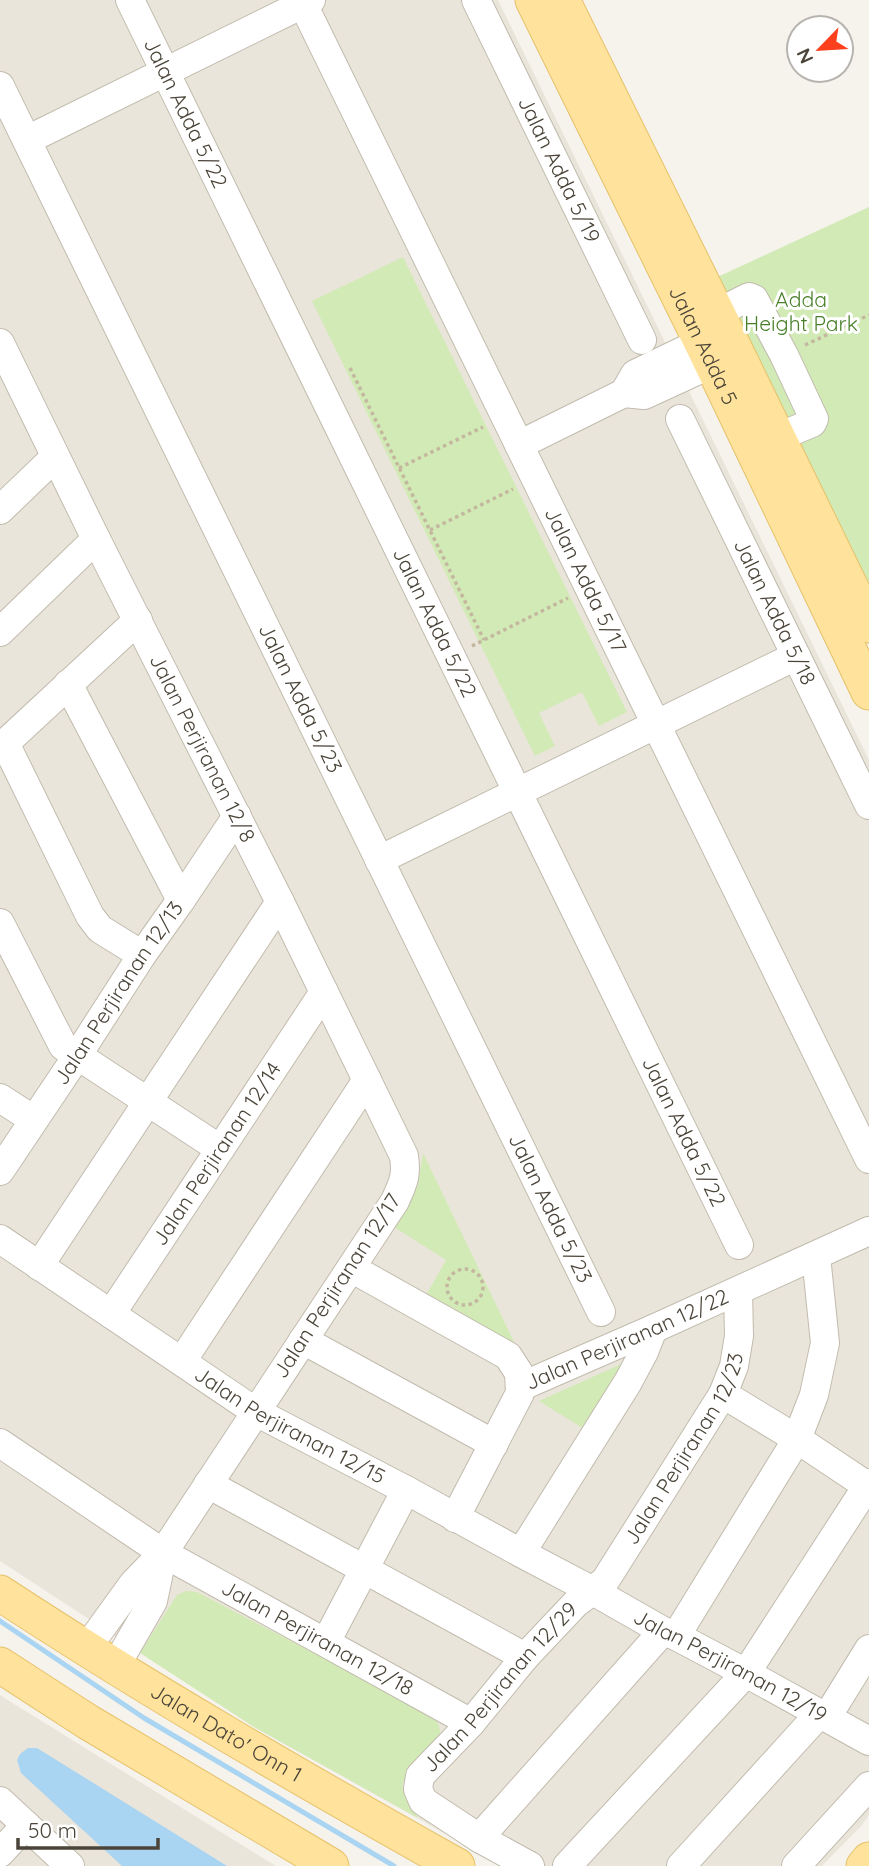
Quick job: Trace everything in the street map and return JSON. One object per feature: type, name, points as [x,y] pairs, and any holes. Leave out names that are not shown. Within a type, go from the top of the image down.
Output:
[{"type":"main road","name":"Jalan Adda 5","points":[[533,0],[719,341],[778,437],[869,625]]},
{"type":"main road","name":"Jalan Adda 5","points":[[562,0],[719,341],[869,692]]},
{"type":"main road","name":"Jalan Dato' Onn 1","points":[[0,1593],[100,1658],[276,1764],[457,1866]]},
{"type":"main road","points":[[0,1665],[88,1722],[331,1866]]},
{"type":"main road","points":[[864,1866],[869,1860]]},
{"type":"street","name":"Jalan Adda 5/22","points":[[130,0],[739,1245]]},
{"type":"street","name":"Jalan Adda 5/19","points":[[476,0],[642,340]]},
{"type":"street","points":[[27,140],[305,1]]},
{"type":"street","name":"Jalan Adda 5/17","points":[[305,1],[869,1159]]},
{"type":"street","name":"Jalan Adda 5/23","points":[[0,86],[601,1312]]},
{"type":"street","points":[[519,445],[624,393],[644,395],[719,341],[749,297],[754,299],[784,355],[814,419],[811,423],[778,437]]},
{"type":"street","name":"Jalan Perjiranan 12/8","points":[[0,344],[9,387],[55,457],[280,902],[404,1156]]},
{"type":"street","name":"Jalan Adda 5/18","points":[[680,419],[869,805]]},
{"type":"street","points":[[0,510],[55,457]]},
{"type":"street","points":[[0,632],[96,539]]},
{"type":"street","points":[[138,621],[2,746],[90,916],[100,929],[142,955]]},
{"type":"street","points":[[379,860],[796,656]]},
{"type":"street","points":[[68,684],[181,900]]},
{"type":"street","name":"Jalan Perjiranan 12/13","points":[[0,1171],[237,816]]},
{"type":"street","points":[[39,1266],[280,902]]},
{"type":"street","points":[[0,923],[63,1046],[220,1149]]},
{"type":"street","name":"Jalan Perjiranan 12/14","points":[[111,1314],[324,992]]},
{"type":"street","points":[[182,1361],[367,1080]]},
{"type":"street","points":[[0,1098],[34,1120]]},
{"type":"street","name":"Jalan Perjiranan 12/17","points":[[100,1658],[133,1584],[163,1553],[395,1201],[405,1179],[404,1156]]},
{"type":"street","name":"Jalan Perjiranan 12/22","points":[[455,1518],[520,1393],[520,1387],[869,1231]]},
{"type":"street","name":"Jalan Perjiranan 12/15","points":[[0,1239],[256,1412],[593,1591]]},
{"type":"street","points":[[530,1866],[479,1838],[670,1633],[797,1439],[814,1395],[825,1343],[816,1256]]},
{"type":"street","points":[[351,1268],[508,1356],[519,1373],[520,1387]]},
{"type":"street","name":"Jalan Perjiranan 12/23","points":[[593,1591],[605,1581],[723,1394],[734,1366],[739,1336],[738,1291]]},
{"type":"street","points":[[521,1553],[628,1382],[645,1352],[653,1329]]},
{"type":"street","points":[[303,1339],[494,1444]]},
{"type":"street","points":[[567,1866],[747,1673],[869,1486],[723,1394]]},
{"type":"street","name":"Jalan Perjiranan 12/18","points":[[0,1443],[163,1553],[471,1723]]},
{"type":"street","points":[[208,1483],[525,1657]]},
{"type":"street","points":[[326,1642],[406,1490]]},
{"type":"street","name":"Jalan Perjiranan 12/19","points":[[593,1591],[869,1741]]},
{"type":"street","name":"Jalan Perjiranan 12/29","points":[[479,1838],[423,1801],[418,1789],[420,1776],[471,1723],[525,1657],[576,1603],[593,1591]]},
{"type":"street","points":[[681,1866],[823,1715],[869,1649]]},
{"type":"street","points":[[796,1866],[869,1786]]},
{"type":"street","points":[[0,1801],[70,1866]]},
{"type":"street","points":[[0,1853],[26,1825]]},
{"type":"path","points":[[784,355],[869,315]]},
{"type":"path","points":[[350,368],[484,640]]},
{"type":"path","points":[[399,468],[483,427]]},
{"type":"path","points":[[430,530],[513,489]]},
{"type":"path","points":[[451,656],[589,587]]},
{"type":"path","points":[[469,1268],[481,1277],[484,1291],[476,1303],[461,1305],[450,1297],[447,1283],[455,1271],[469,1268]]},
{"type":"shaded area","points":[[0,0],[498,0],[869,760],[869,1815],[822,1866],[503,1866],[254,1727],[0,1561]]},
{"type":"shaded area","points":[[0,1695],[14,1704],[276,1866],[0,1866]]},
{"type":"green space","name":"Adda Height Park","points":[[869,207],[869,611],[711,280]]},
{"type":"green space","points":[[403,257],[627,712],[599,726],[582,692],[539,713],[555,746],[535,756],[312,301]]},
{"type":"green space","points":[[423,1153],[517,1348],[425,1297],[446,1260],[394,1227],[408,1207],[418,1185]]},
{"type":"green space","points":[[637,1357],[589,1432],[539,1401]]},
{"type":"green space","points":[[186,1591],[197,1592],[430,1714],[439,1725],[439,1740],[402,1784],[418,1818],[254,1727],[140,1653],[177,1595]]},
{"type":"water","points":[[28,1748],[37,1748],[227,1866],[122,1866],[21,1773],[17,1760]]},
{"type":"waterway","points":[[0,1621],[144,1718],[394,1866]]}]
